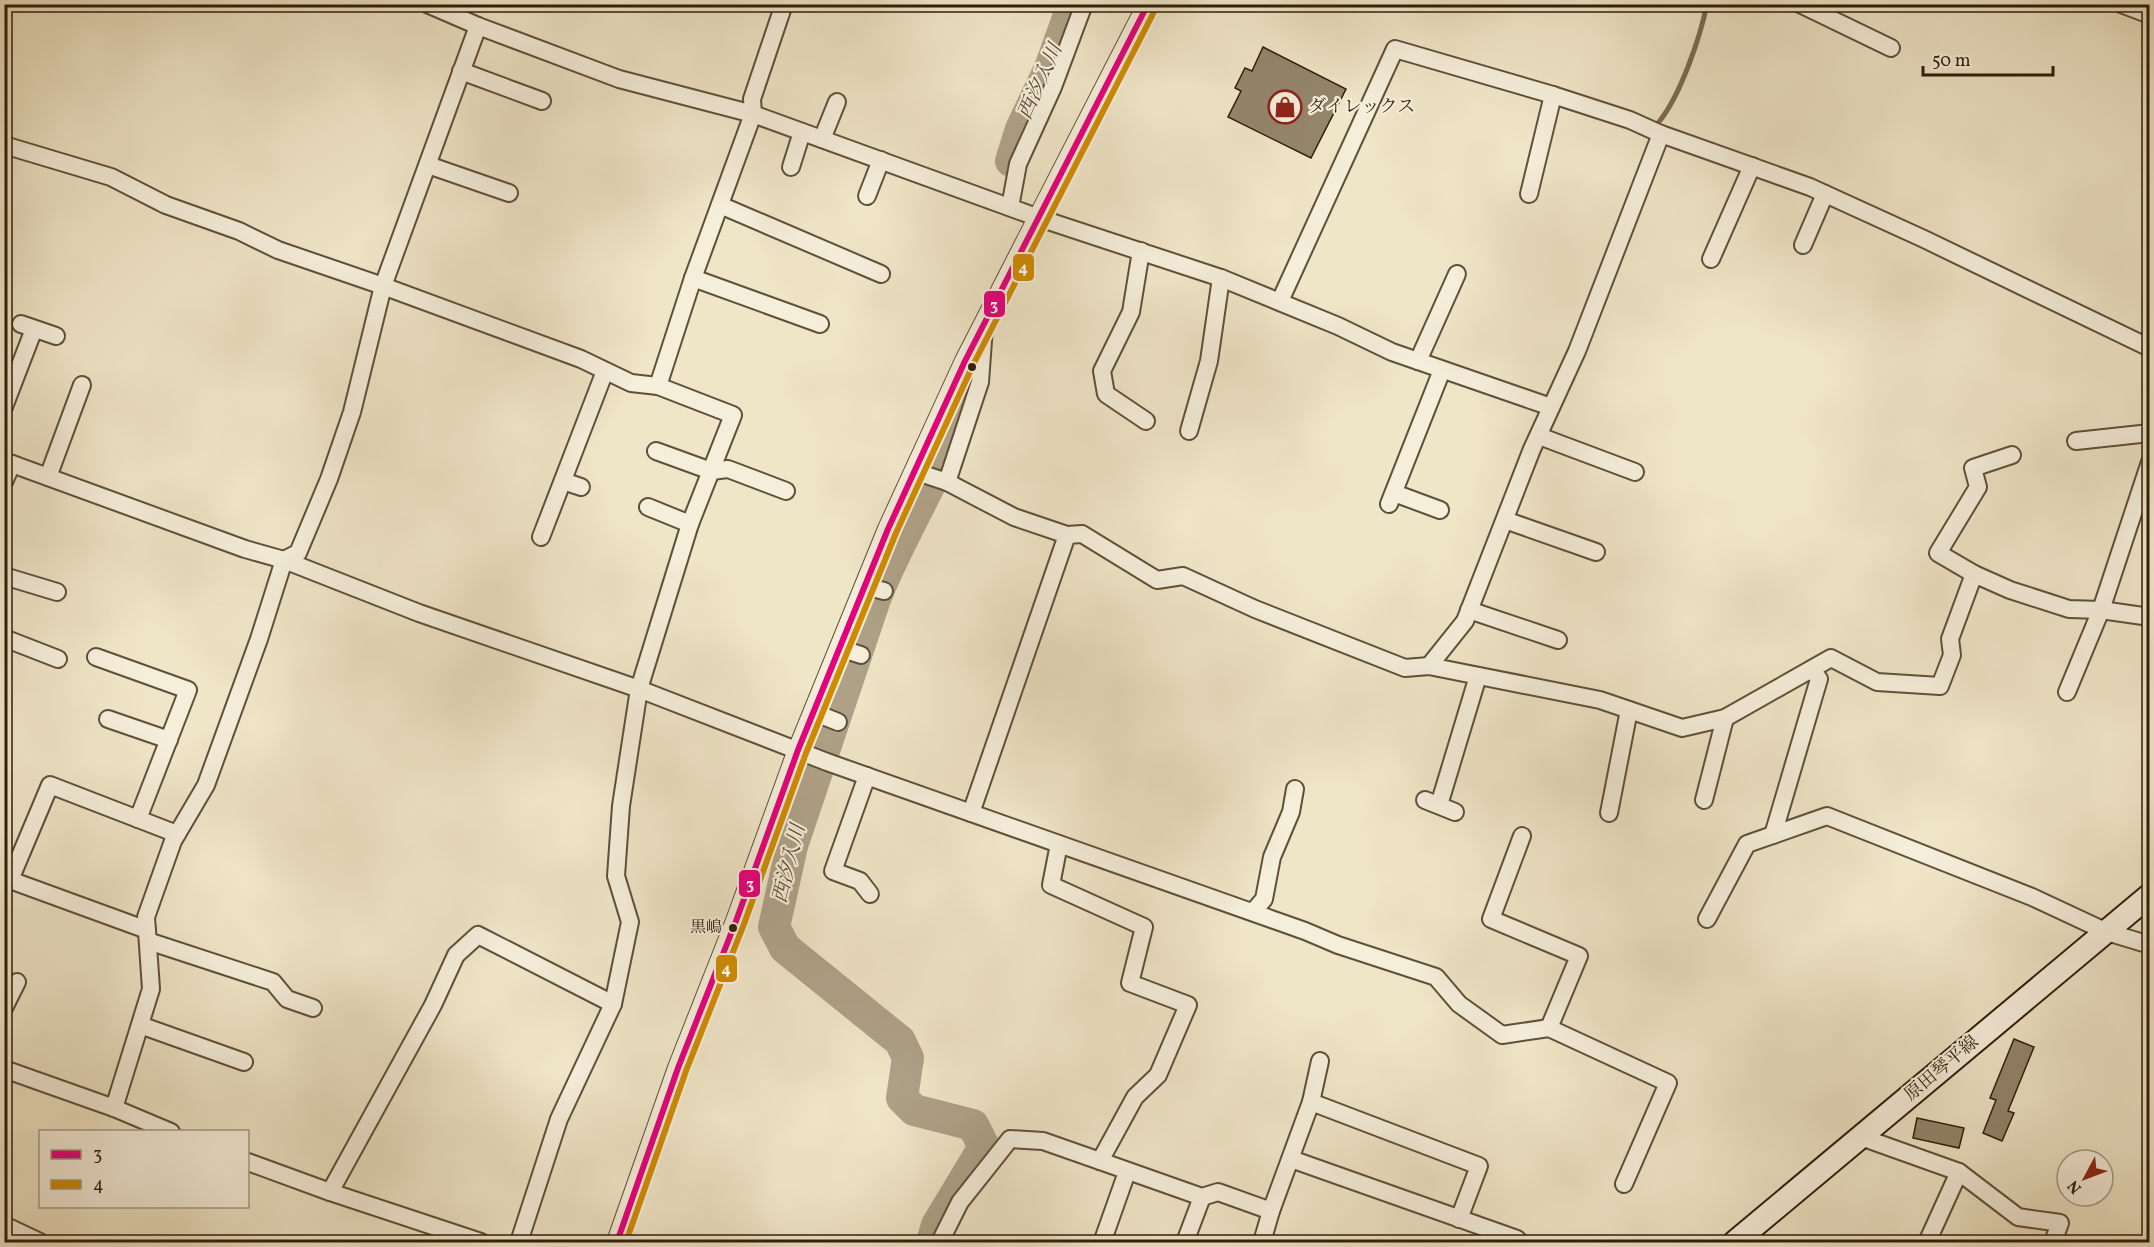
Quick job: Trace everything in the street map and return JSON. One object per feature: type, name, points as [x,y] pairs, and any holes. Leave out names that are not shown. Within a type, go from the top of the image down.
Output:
[{"type":"main road","name":"原田琴平線","points":[[1735,1242],[2150,895]]},
{"type":"street","points":[[427,4],[478,26],[620,79],[753,114],[1039,218],[1221,278],[1338,326],[1392,352],[1551,407]]},
{"type":"street","points":[[658,386],[693,278],[753,114],[752,99],[784,4]]},
{"type":"street","points":[[1010,207],[1018,164],[1053,87],[1084,4]]},
{"type":"street","points":[[617,1242],[678,1068],[736,921],[813,756],[850,651],[919,473],[984,323],[1148,4]]},
{"type":"street","points":[[1800,4],[1892,48]]},
{"type":"street","points":[[2121,4],[2150,15]]},
{"type":"street","points":[[114,1108],[151,989],[146,917],[173,841],[206,785],[259,639],[284,560],[298,553],[329,479],[352,412],[384,286],[478,26]]},
{"type":"street","points":[[1280,301],[1395,49],[1630,120],[1661,134],[1825,194],[1935,244],[2150,348]]},
{"type":"street","points":[[461,71],[542,101]]},
{"type":"street","points":[[1529,194],[1553,95]]},
{"type":"street","points":[[822,139],[837,102]]},
{"type":"street","points":[[791,166],[802,132]]},
{"type":"street","points":[[1429,666],[1465,621],[1551,407],[1577,351],[1661,134]]},
{"type":"street","points":[[4,145],[111,177],[166,205],[239,231],[278,250],[384,286],[581,359],[631,383],[658,386],[733,415],[690,524],[639,689],[621,806],[616,876],[630,922],[613,1004],[559,1119],[519,1242]]},
{"type":"street","points":[[867,196],[881,160]]},
{"type":"street","points":[[428,165],[509,193]]},
{"type":"street","points":[[1712,259],[1752,166]]},
{"type":"street","points":[[1803,245],[1825,194]]},
{"type":"street","points":[[720,205],[881,274]]},
{"type":"street","points":[[1141,251],[1131,312],[1102,371],[1106,394],[1146,421]]},
{"type":"street","points":[[1418,362],[1457,274]]},
{"type":"street","points":[[693,278],[820,324]]},
{"type":"street","points":[[1189,431],[1209,361],[1221,278]]},
{"type":"street","points":[[943,481],[980,381],[984,323]]},
{"type":"street","points":[[4,407],[28,327],[56,336]]},
{"type":"street","points":[[1440,510],[1392,499],[1442,370]]},
{"type":"street","points":[[541,537],[605,371]]},
{"type":"street","points":[[48,477],[82,385]]},
{"type":"street","points":[[2076,441],[2150,433]]},
{"type":"street","points":[[1539,436],[1635,472]]},
{"type":"street","points":[[656,451],[711,471],[728,469],[786,491]]},
{"type":"street","points":[[2012,455],[1973,468],[1978,487],[1938,553],[2010,590],[2069,609],[2101,610],[2150,617]]},
{"type":"street","points":[[4,482],[8,462],[245,549],[284,560],[419,613],[639,689],[867,776],[1436,978],[1459,1004],[1502,1035],[1550,1028],[1668,1083],[1624,1184]]},
{"type":"street","points":[[2067,692],[2101,610],[2150,462]]},
{"type":"street","points":[[919,473],[943,481],[1014,517],[1067,535],[1082,534],[1157,580],[1183,576],[1255,609],[1405,668],[1429,666],[1600,700],[1682,728],[1725,718],[1831,658],[1877,682],[1940,686],[1952,655],[1950,639],[1974,573]]},
{"type":"street","points":[[563,481],[581,487]]},
{"type":"street","points":[[648,507],[690,524]]},
{"type":"street","points":[[1505,520],[1596,552]]},
{"type":"street","points":[[970,813],[1067,535]]},
{"type":"street","points":[[4,576],[57,592]]},
{"type":"street","points":[[1469,610],[1558,640]]},
{"type":"street","points":[[4,638],[58,659]]},
{"type":"street","points":[[96,657],[188,690],[138,819]]},
{"type":"street","points":[[1773,835],[1819,679],[1812,669]]},
{"type":"street","points":[[1439,806],[1478,676]]},
{"type":"street","points":[[1609,813],[1629,710]]},
{"type":"street","points":[[1704,800],[1725,718]]},
{"type":"street","points":[[108,719],[169,740]]},
{"type":"street","points":[[867,776],[833,871],[860,881],[870,894]]},
{"type":"street","points":[[177,834],[50,785],[7,879],[273,982],[286,999],[313,1008]]},
{"type":"street","points":[[1253,912],[1264,898],[1272,857],[1291,812],[1295,789]]},
{"type":"street","points":[[1707,918],[1747,844],[1827,816],[2032,897],[2107,932],[2150,945]]},
{"type":"street","points":[[1522,836],[1491,919],[1579,956],[1550,1028]]},
{"type":"street","points":[[1059,844],[1051,885],[1144,927],[1130,982],[1188,1005],[1158,1075],[1135,1097],[1100,1161]]},
{"type":"street","points":[[330,1192],[434,1005],[456,955],[478,935],[613,1004]]},
{"type":"street","points":[[4,1008],[17,982]]},
{"type":"street","points":[[140,1025],[244,1062]]},
{"type":"street","points":[[1262,1242],[1311,1102],[1320,1061]]},
{"type":"street","points":[[4,1069],[169,1130]]},
{"type":"street","points":[[1311,1102],[1479,1166],[1458,1219]]},
{"type":"street","points":[[1861,1137],[1959,1172],[2018,1217],[2060,1223],[2053,1242]]},
{"type":"street","points":[[940,1242],[960,1202],[1010,1139],[1043,1141],[1202,1197],[1218,1192],[1271,1211]]},
{"type":"street","points":[[1291,1159],[1517,1239],[1516,1242]]},
{"type":"street","points":[[249,1162],[330,1192],[482,1242]]},
{"type":"street","points":[[1108,1241],[1127,1172]]},
{"type":"street","points":[[1934,1241],[1959,1172]]},
{"type":"street","points":[[1185,1242],[1202,1197]]},
{"type":"street","points":[[4,1225],[40,1242]]},
{"type":"building","name":"ダイレックス","points":[[1263,47],[1346,89],[1311,158],[1228,117],[1241,91],[1235,88],[1245,68],[1252,71]]},
{"type":"building","points":[[2014,1039],[2034,1047],[2008,1111],[2014,1113],[2002,1141],[1983,1133],[1996,1100],[1990,1098]]},
{"type":"building","points":[[1917,1118],[1964,1128],[1959,1148],[1913,1138]]},
{"type":"waterway","name":"西汐入川","points":[[1011,161],[1021,129],[1050,68],[1073,4]]},
{"type":"waterway","points":[[1658,123],[1681,83],[1707,4]]},
{"type":"waterway","name":"西汐入川","points":[[932,1242],[937,1225],[984,1147],[973,1125],[914,1110],[902,1098],[908,1058],[900,1041],[785,948],[774,927],[792,846],[875,599],[948,447],[969,394]]},
{"type":"transit line","name":"3","points":[[617,1242],[678,1068],[736,921],[798,750],[888,529],[965,361],[1148,4]]},
{"type":"transit line","name":"4","points":[[626,1242],[686,1071],[744,924],[806,753],[896,533],[973,365],[1156,8]]},
{"type":"place","name":"ダイレックス","points":[[1285,107]]},
{"type":"place","name":"黒嶋","points":[[733,928]]}]
